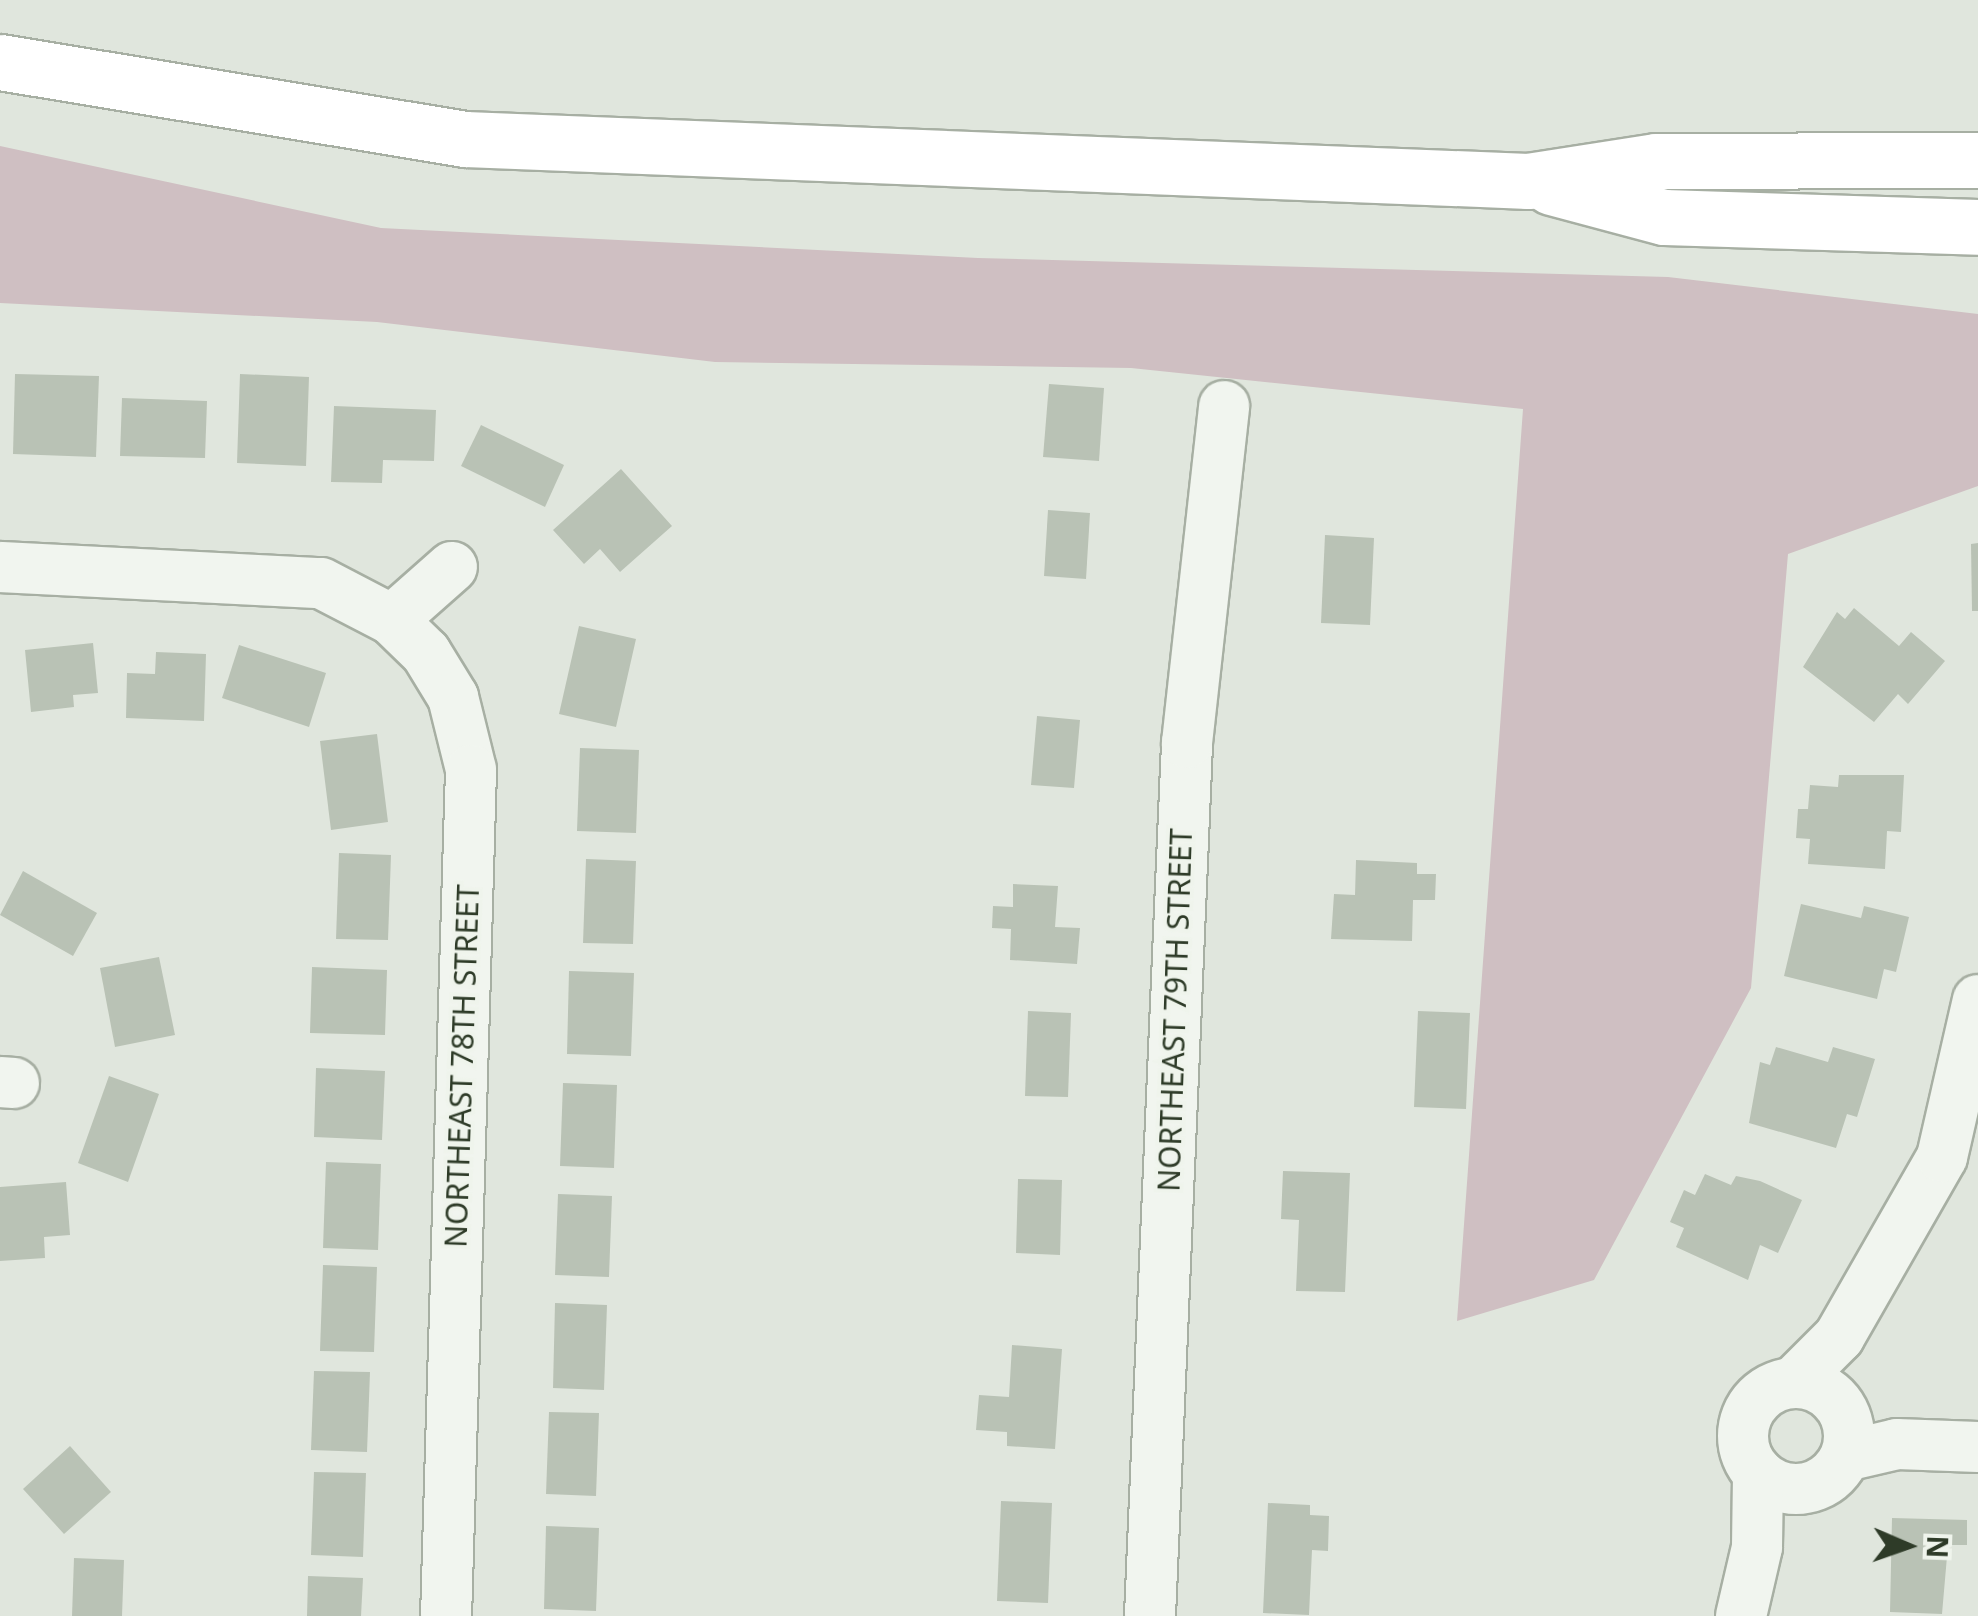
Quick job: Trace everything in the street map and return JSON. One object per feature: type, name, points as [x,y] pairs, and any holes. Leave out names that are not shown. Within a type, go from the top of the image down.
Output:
[{"type":"main road","points":[[0,62],[465,139],[1528,181],[1656,161],[1978,160]]},
{"type":"main road","points":[[1528,181],[1664,217],[1978,227]]},
{"type":"street","name":"NORTHEAST 79TH STREET","points":[[1150,1616],[1187,742],[1224,406]]},
{"type":"street","name":"NORTHEAST 78TH STREET","points":[[0,567],[321,584],[392,620],[426,654],[453,697],[471,770],[446,1616]]},
{"type":"street","points":[[392,620],[452,567]]},
{"type":"street","points":[[1774,1481],[1824,1482],[1839,1337],[1942,1158],[1978,1000]]},
{"type":"street","points":[[1774,1481],[1743,1442],[1750,1408],[1777,1386],[1898,1444],[1978,1447]]},
{"type":"street","points":[[1742,1616],[1774,1481]]},
{"type":"shaded area","points":[[0,146],[381,228],[978,258],[1668,277],[1978,314],[1978,486],[1788,554],[1751,988],[1594,1280],[1457,1321],[1523,409],[1131,368],[715,362],[377,322],[0,303]]},
{"type":"building","points":[[15,374],[99,376],[96,457],[13,454]]},
{"type":"building","points":[[240,374],[309,377],[306,466],[237,463]]},
{"type":"building","points":[[1049,384],[1104,388],[1099,461],[1043,457]]},
{"type":"building","points":[[122,398],[207,401],[205,458],[120,456]]},
{"type":"building","points":[[334,406],[436,410],[434,461],[383,460],[382,483],[331,482]]},
{"type":"building","points":[[481,425],[564,465],[545,507],[461,466]]},
{"type":"building","points":[[621,469],[672,526],[620,572],[600,549],[584,564],[553,530]]},
{"type":"building","points":[[1048,510],[1090,513],[1086,579],[1044,576]]},
{"type":"building","points":[[1325,535],[1374,538],[1370,625],[1321,623]]},
{"type":"building","points":[[1978,543],[1978,611],[1972,611],[1971,544]]},
{"type":"building","points":[[1854,608],[1899,646],[1911,632],[1945,661],[1908,704],[1898,694],[1874,722],[1803,667],[1837,612],[1845,619]]},
{"type":"building","points":[[579,626],[636,639],[616,727],[559,714]]},
{"type":"building","points":[[93,643],[98,693],[73,695],[74,707],[31,712],[25,650]]},
{"type":"building","points":[[239,645],[326,673],[309,727],[222,698]]},
{"type":"building","points":[[156,652],[206,654],[204,721],[126,718],[127,673],[155,674]]},
{"type":"building","points":[[1037,716],[1080,720],[1074,788],[1031,785]]},
{"type":"building","points":[[377,734],[388,822],[331,830],[320,741]]},
{"type":"building","points":[[580,748],[639,750],[636,833],[577,831]]},
{"type":"building","points":[[1839,775],[1904,775],[1901,832],[1887,831],[1885,869],[1808,864],[1810,839],[1796,838],[1798,809],[1808,809],[1810,785],[1838,787]]},
{"type":"building","points":[[339,853],[391,855],[388,940],[336,939]]},
{"type":"building","points":[[586,859],[636,861],[633,944],[583,943]]},
{"type":"building","points":[[1356,860],[1417,863],[1417,874],[1436,874],[1435,900],[1413,900],[1412,941],[1331,939],[1334,894],[1355,895]]},
{"type":"building","points":[[23,871],[97,913],[73,956],[0,915]]},
{"type":"building","points":[[1013,884],[1058,886],[1055,927],[1080,928],[1077,964],[1010,960],[1011,929],[992,928],[993,906],[1013,907]]},
{"type":"building","points":[[1801,904],[1861,918],[1864,906],[1909,917],[1896,972],[1884,969],[1877,999],[1784,976]]},
{"type":"building","points":[[159,957],[175,1035],[115,1047],[100,968]]},
{"type":"building","points":[[312,967],[387,970],[385,1035],[310,1033]]},
{"type":"building","points":[[569,971],[634,973],[631,1056],[567,1054]]},
{"type":"building","points":[[1028,1011],[1071,1013],[1068,1097],[1025,1096]]},
{"type":"building","points":[[1418,1011],[1470,1013],[1466,1109],[1414,1107]]},
{"type":"building","points":[[1776,1047],[1828,1062],[1833,1047],[1875,1059],[1857,1117],[1847,1114],[1836,1148],[1749,1123],[1760,1062],[1770,1065]]},
{"type":"building","points":[[316,1068],[385,1071],[382,1140],[314,1137]]},
{"type":"building","points":[[109,1076],[159,1094],[128,1182],[78,1163]]},
{"type":"building","points":[[563,1083],[617,1085],[614,1168],[560,1166]]},
{"type":"building","points":[[326,1162],[381,1164],[378,1250],[323,1248]]},
{"type":"building","points":[[1283,1171],[1350,1173],[1345,1292],[1296,1291],[1299,1220],[1281,1219]]},
{"type":"building","points":[[1705,1174],[1731,1185],[1736,1176],[1760,1181],[1802,1200],[1778,1253],[1760,1245],[1748,1280],[1676,1247],[1684,1228],[1670,1222],[1684,1190],[1695,1195]]},
{"type":"building","points":[[1018,1179],[1062,1180],[1060,1255],[1016,1253]]},
{"type":"building","points":[[66,1182],[70,1235],[44,1237],[45,1258],[0,1261],[0,1187]]},
{"type":"building","points":[[558,1194],[612,1196],[609,1277],[555,1275]]},
{"type":"building","points":[[323,1265],[377,1267],[374,1352],[320,1351]]},
{"type":"building","points":[[555,1303],[607,1305],[604,1390],[553,1388]]},
{"type":"building","points":[[1012,1345],[1062,1349],[1055,1449],[1007,1446],[1007,1432],[976,1430],[979,1395],[1009,1397]]},
{"type":"building","points":[[314,1371],[370,1372],[367,1452],[311,1450]]},
{"type":"building","points":[[549,1412],[599,1413],[596,1496],[546,1494]]},
{"type":"building","points":[[70,1446],[111,1492],[64,1534],[23,1489]]},
{"type":"building","points":[[314,1472],[366,1473],[363,1557],[311,1555]]},
{"type":"building","points":[[1001,1501],[1052,1503],[1048,1603],[997,1601]]},
{"type":"building","points":[[1268,1503],[1310,1505],[1310,1515],[1329,1516],[1328,1551],[1312,1550],[1309,1615],[1263,1613]]},
{"type":"building","points":[[1892,1518],[1967,1520],[1967,1545],[1948,1545],[1942,1614],[1890,1612]]},
{"type":"building","points":[[546,1526],[599,1528],[596,1611],[544,1609]]},
{"type":"building","points":[[74,1558],[124,1560],[122,1616],[72,1616]]},
{"type":"building","points":[[308,1576],[363,1578],[361,1616],[307,1616]]}]
